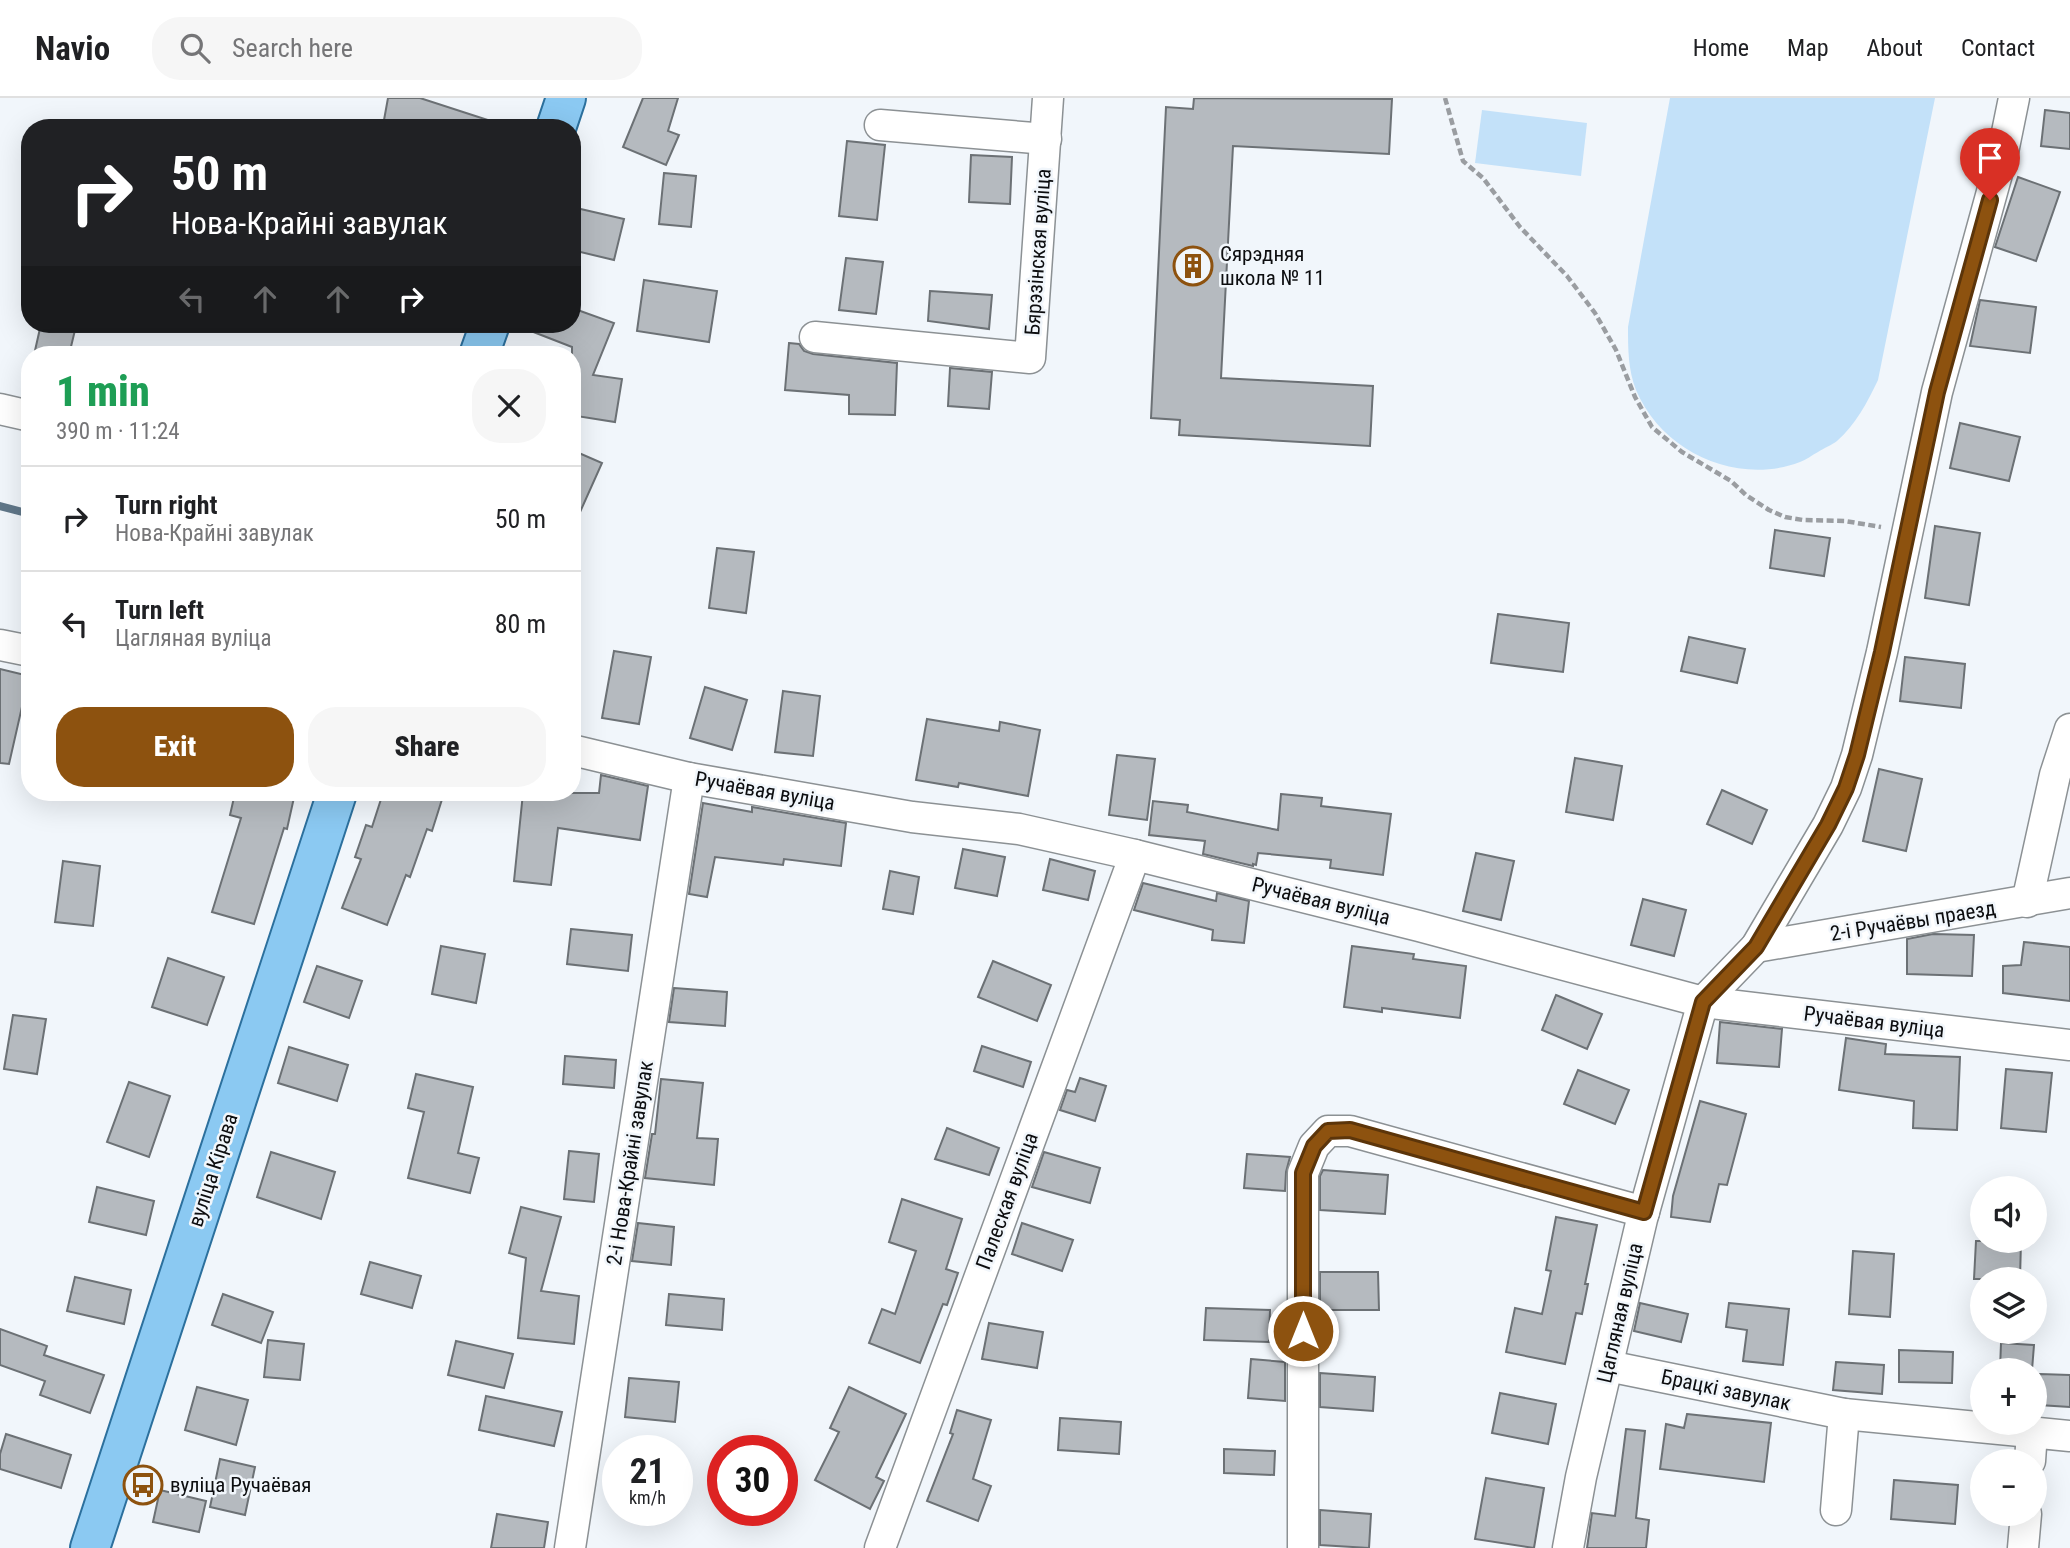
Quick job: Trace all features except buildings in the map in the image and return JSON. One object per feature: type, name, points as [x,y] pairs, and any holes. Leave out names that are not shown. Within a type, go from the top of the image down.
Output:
[{"type":"main road","points":[[559,119],[566,98]]},
{"type":"main road","name":"вуліца Кірава","points":[[90,1548],[334,801]]},
{"type":"street","name":"Бярэзінская вуліца","points":[[815,337],[1030,358],[1048,98]]},
{"type":"street","name":"Цагляная вуліца","points":[[1568,1548],[1581,1477],[1644,1212],[1703,1002],[1756,947],[1828,825],[1846,788],[1857,755],[1937,392],[1999,165],[2014,98]]},
{"type":"street","points":[[880,125],[1046,139]]},
{"type":"street","points":[[0,410],[21,414]]},
{"type":"street","points":[[0,645],[21,649]]},
{"type":"street","points":[[2027,902],[2055,775],[2070,729]]},
{"type":"street","name":"Ручаёвая вуліца","points":[[581,752],[689,778],[912,817],[1019,829],[1419,926],[1703,1002],[2070,1045]]},
{"type":"street","name":"2-і Нова-Крайні завулак","points":[[570,1548],[689,778]]},
{"type":"street","name":"Палеская вуліца","points":[[880,1548],[1135,855]]},
{"type":"street","name":"2-і Ручаёвы праезд","points":[[1756,947],[2070,893]]},
{"type":"street","points":[[1303,1548],[1303,1173],[1314,1146],[1328,1131],[1350,1130],[1644,1212]]},
{"type":"street","name":"Брацкі завулак","points":[[1608,1366],[1844,1414],[2031,1447],[2070,1436]]},
{"type":"street","points":[[1836,1510],[1844,1414]]},
{"type":"street","points":[[2023,1548],[2025,1526]]},
{"type":"path","points":[[1445,98],[1464,161],[1483,177],[1520,227],[1567,276],[1595,313],[1616,350],[1652,428],[1664,439],[1731,481],[1759,504],[1785,517],[1868,524],[1907,535]]},
{"type":"shaded area","points":[[1670,98],[1935,98],[1878,380],[1850,428],[1835,442],[1800,462],[1751,470],[1704,458],[1664,431],[1648,412],[1633,382],[1628,351],[1628,327]]},
{"type":"shaded area","points":[[1482,110],[1587,123],[1581,176],[1475,163]]},
{"type":"waterway","points":[[0,506],[21,512]]},
{"type":"place","name":"Сярэдняя школа № 11","points":[[1193,266]]},
{"type":"place","name":"вуліца Ручаёвая","points":[[143,1485]]},
{"type":"route","points":[[1303,1331],[1303,1173],[1314,1146],[1328,1131],[1350,1130],[1644,1212],[1703,1002],[1756,947],[1828,825],[1846,788],[1857,755],[1882,652],[1937,392],[1990,200]]}]
